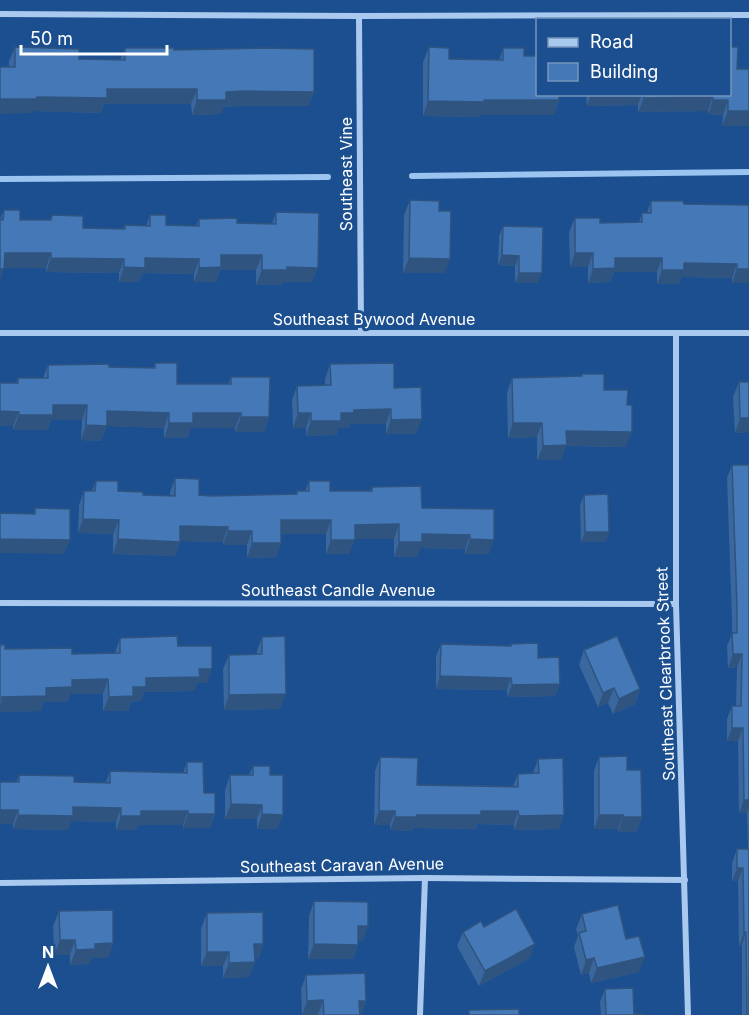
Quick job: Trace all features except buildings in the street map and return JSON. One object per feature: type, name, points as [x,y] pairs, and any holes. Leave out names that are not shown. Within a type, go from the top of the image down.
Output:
[{"type":"street","points":[[0,14],[749,15]]},
{"type":"street","name":"Southeast Vine","points":[[359,16],[361,333]]},
{"type":"street","name":"Southeast Bywood Avenue","points":[[0,333],[749,333]]},
{"type":"street","name":"Southeast Clearbrook Street","points":[[676,333],[676,604],[688,1015]]},
{"type":"street","name":"Southeast Candle Avenue","points":[[0,603],[676,604]]},
{"type":"street","points":[[420,1015],[425,878]]},
{"type":"street","name":"Southeast Caravan Avenue","points":[[0,883],[425,878],[685,880]]},
{"type":"waterway","points":[[412,176],[749,172]]},
{"type":"waterway","points":[[0,179],[328,177]]}]
